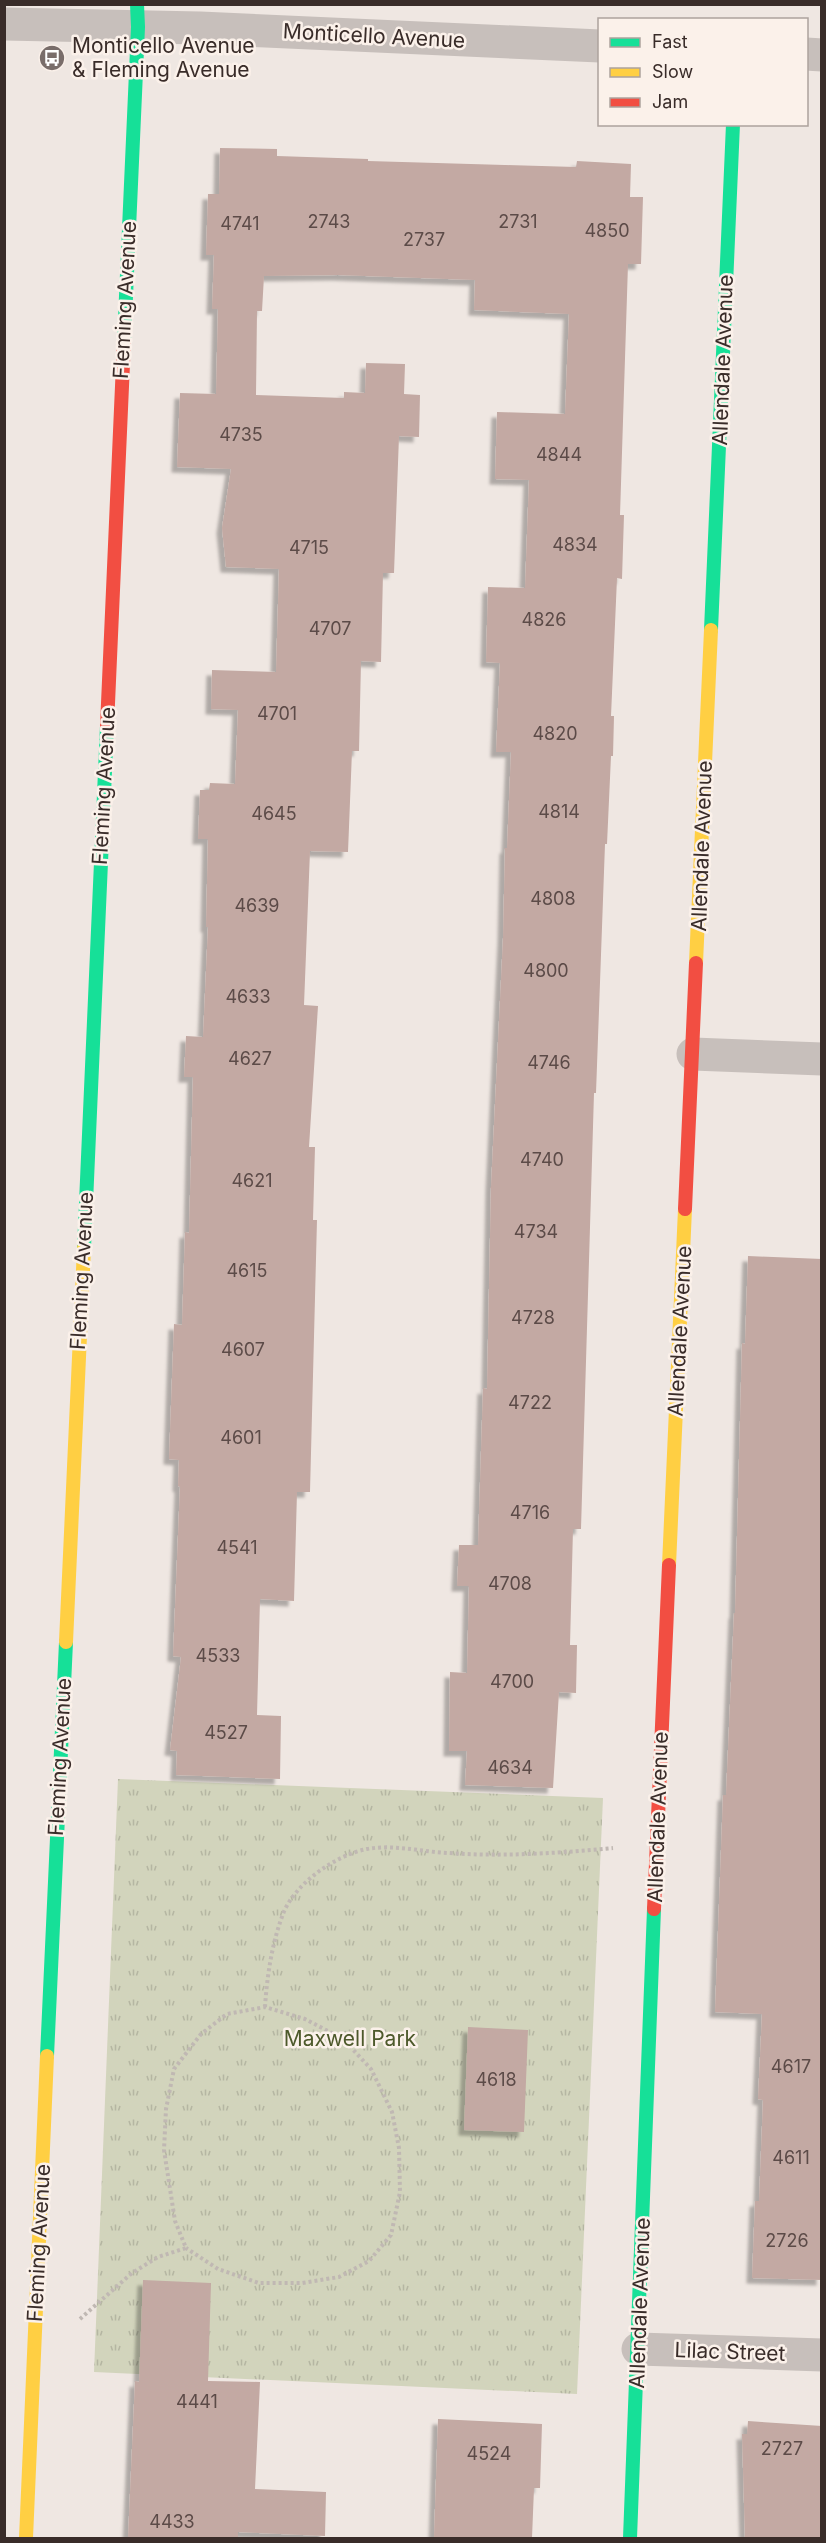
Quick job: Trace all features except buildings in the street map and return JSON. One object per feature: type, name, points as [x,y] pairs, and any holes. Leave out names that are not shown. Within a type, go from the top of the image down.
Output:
[{"type":"street","name":"Monticello Avenue","points":[[4,24],[137,16],[598,46]]},
{"type":"street","name":"Fleming Avenue","points":[[26,2538],[137,16]]},
{"type":"street","name":"Allendale Avenue","points":[[630,2538],[657,1843],[733,126]]},
{"type":"street","points":[[693,1054],[822,1059]]},
{"type":"street","name":"Lilac Street","points":[[638,2349],[822,2355]]},
{"type":"path","points":[[265,2007],[267,1974],[284,1911],[304,1884],[330,1862],[367,1849],[406,1848],[448,1854],[493,1854],[563,1852],[657,1843]]},
{"type":"path","points":[[265,2007],[305,2019],[344,2039],[371,2069],[392,2112],[399,2148],[400,2192],[391,2235],[369,2261],[339,2277],[302,2283],[260,2283],[218,2269],[186,2248],[175,2221],[164,2150],[166,2109],[174,2069],[201,2034],[226,2014],[265,2007]]},
{"type":"path","points":[[33,2367],[80,2319],[132,2273],[158,2257],[186,2248]]},
{"type":"green space","name":"Maxwell Park","points":[[118,1779],[603,1798],[577,2394],[94,2372]]},
{"type":"traffic: fast","points":[[124,341],[138,27],[137,4]]},
{"type":"traffic: fast","points":[[711,630],[733,126]]},
{"type":"traffic: fast","points":[[84,1248],[107,726]]},
{"type":"traffic: fast","points":[[47,2056],[66,1642]]},
{"type":"traffic: fast","points":[[630,2538],[654,1909]]},
{"type":"traffic: slow","points":[[696,963],[711,630]]},
{"type":"traffic: slow","points":[[669,1565],[685,1209]]},
{"type":"traffic: slow","points":[[66,1642],[84,1248]]},
{"type":"traffic: slow","points":[[26,2538],[47,2056]]},
{"type":"traffic: jam","points":[[107,726],[124,341]]},
{"type":"traffic: jam","points":[[685,1209],[696,963]]},
{"type":"traffic: jam","points":[[654,1909],[669,1565]]},
{"type":"place","name":"Monticello Avenue & Fleming Avenue","points":[[52,58]]}]
